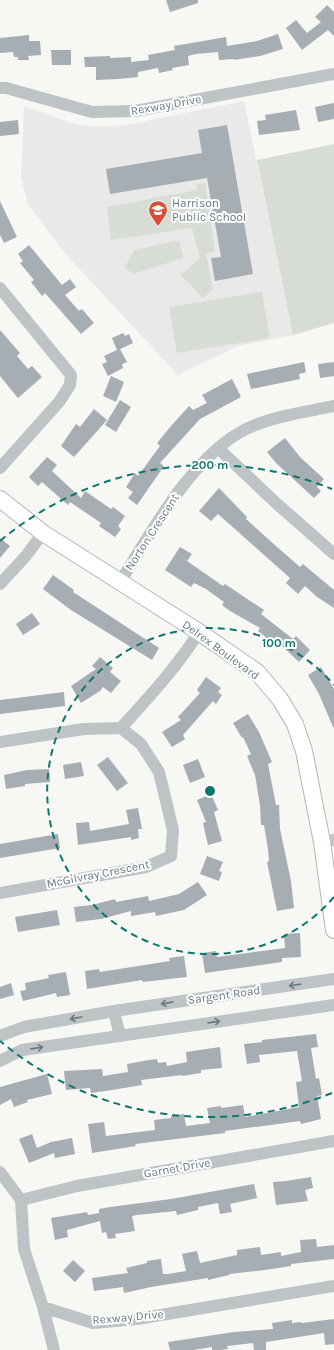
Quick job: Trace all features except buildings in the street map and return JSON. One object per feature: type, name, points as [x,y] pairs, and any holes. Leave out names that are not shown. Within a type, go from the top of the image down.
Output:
[{"type":"street","name":"Rexway Drive","points":[[0,88],[6,88],[92,112],[135,112],[334,74]]},
{"type":"street","points":[[0,288],[71,375],[70,385],[59,402],[0,468]]},
{"type":"street","name":"Norton Crescent","points":[[120,582],[172,499],[218,448],[245,429],[267,420],[334,406]]},
{"type":"street","points":[[218,448],[276,503],[334,554]]},
{"type":"street","name":"Delrex Boulevard","points":[[0,499],[43,533],[199,632],[257,672],[280,699],[295,724],[304,751],[328,841],[334,930]]},
{"type":"street","points":[[0,584],[25,557],[43,533]]},
{"type":"street","points":[[0,742],[84,729],[121,728],[158,688],[188,650],[199,632]]},
{"type":"street","name":"McGilvray Crescent","points":[[0,893],[146,866],[171,856],[173,830],[159,772],[141,744],[121,728]]},
{"type":"street","name":"Sargent Road","points":[[0,1036],[24,1027],[114,1011],[334,979]]},
{"type":"street","points":[[0,1061],[22,1050],[334,1005]]},
{"type":"street","points":[[114,1011],[120,1036]]},
{"type":"street","name":"Garnet Drive","points":[[21,1200],[77,1186],[334,1141]]},
{"type":"street","points":[[0,1172],[21,1200],[24,1249],[43,1307],[54,1350]]},
{"type":"street","name":"Rexway Drive","points":[[43,1307],[93,1323],[137,1319],[334,1286]]},
{"type":"shaded area","name":"Harrison Public School","points":[[244,101],[293,335],[238,346],[178,375],[62,250],[28,204],[21,178],[24,106],[77,125],[102,127],[127,125]]},
{"type":"shaded area","points":[[334,144],[334,323],[293,335],[257,160]]},
{"type":"shaded area","points":[[205,183],[215,251],[206,254],[213,289],[203,298],[181,275],[200,258],[192,228],[111,240],[107,207],[197,190],[197,184]]},
{"type":"shaded area","points":[[175,241],[180,242],[183,258],[133,274],[125,267],[134,250]]},
{"type":"shaded area","points":[[262,292],[270,338],[177,353],[169,307]]},
{"type":"place","name":"Harrison Public School","points":[[158,227]]}]
